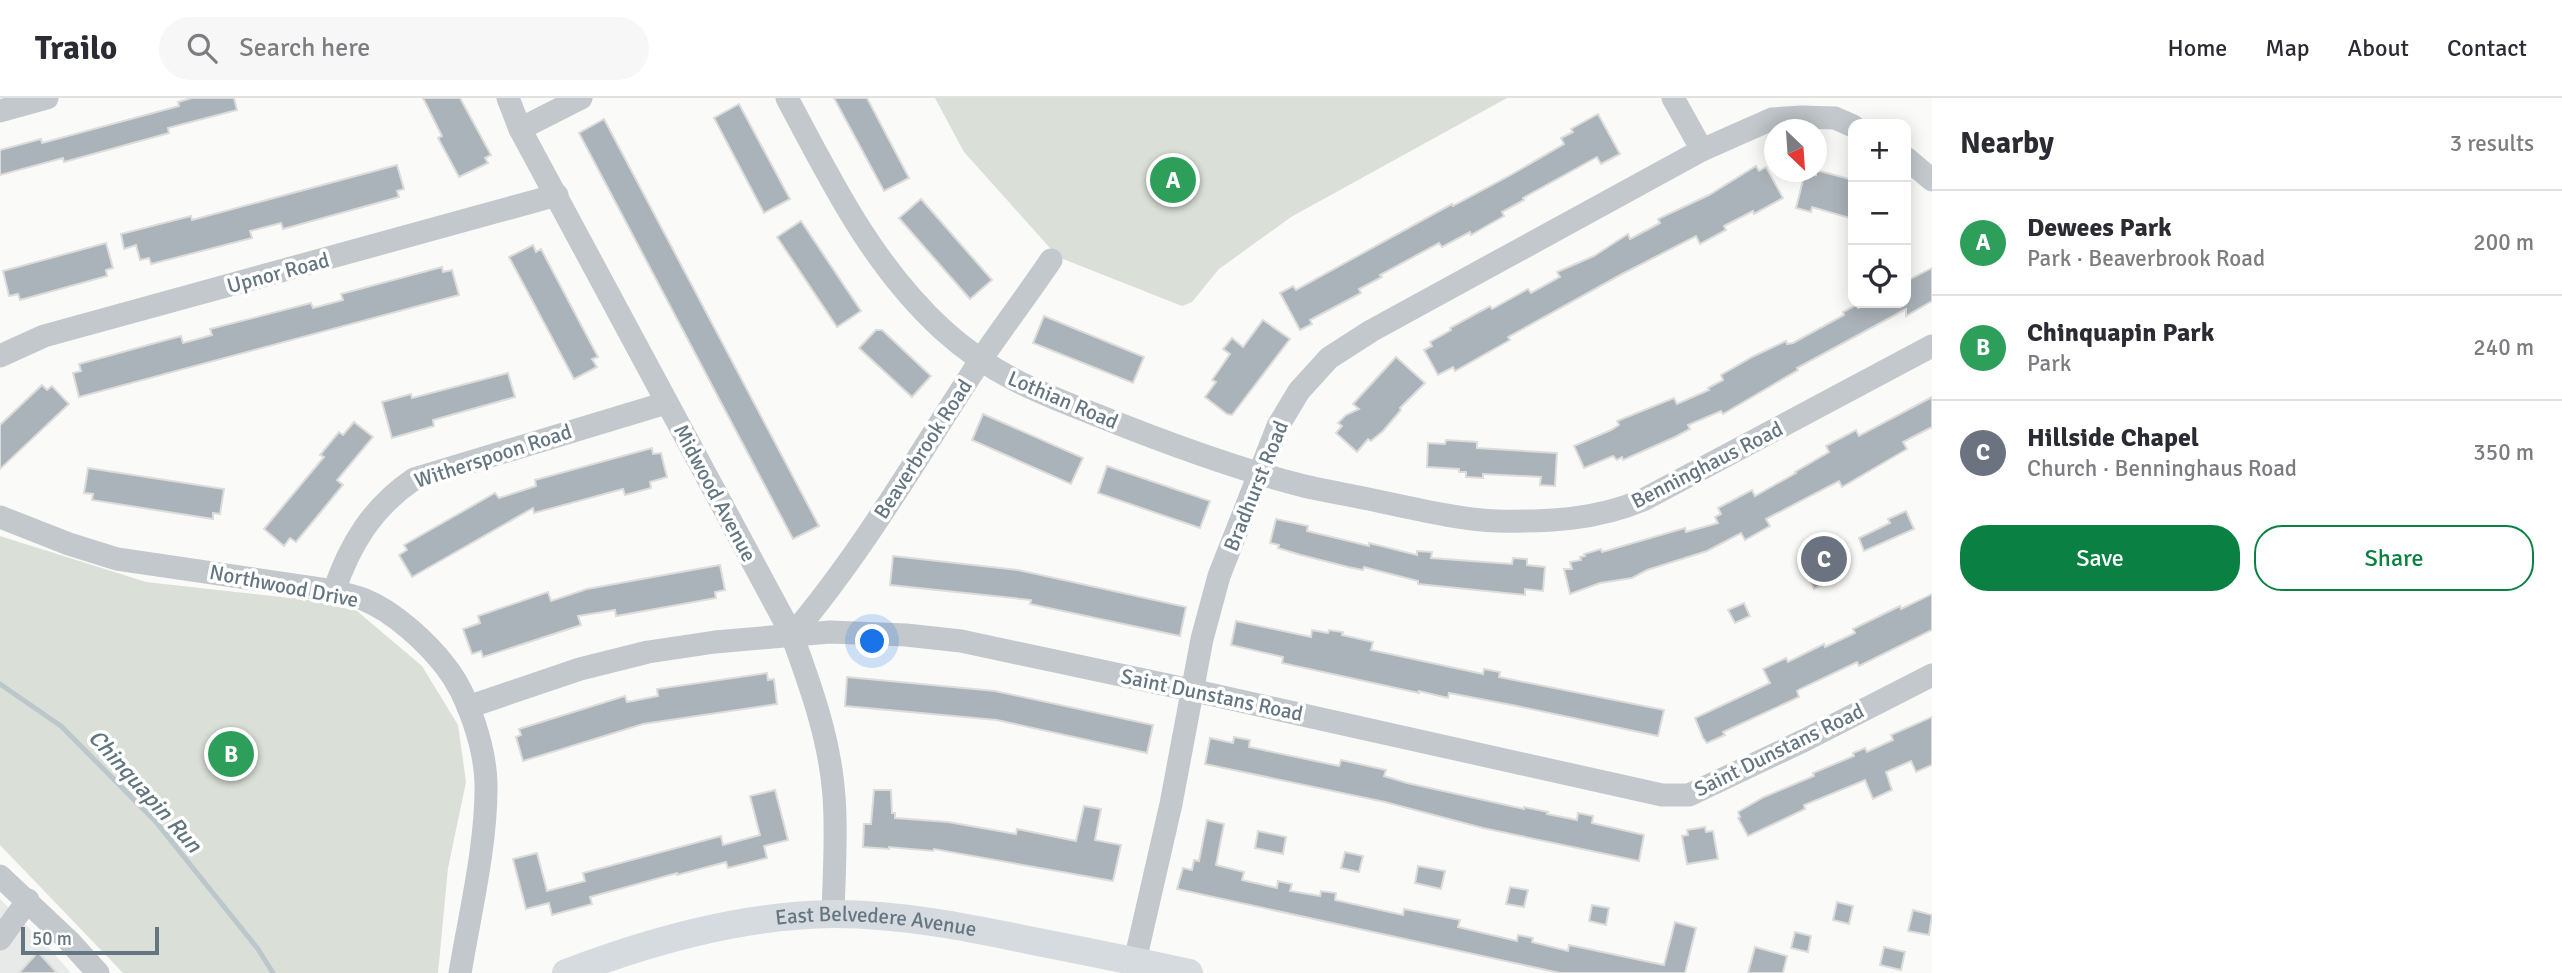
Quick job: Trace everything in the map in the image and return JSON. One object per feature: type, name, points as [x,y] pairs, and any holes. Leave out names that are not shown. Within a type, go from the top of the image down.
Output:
[{"type":"main road","name":"East Belvedere Avenue","points":[[566,973],[656,942],[719,926],[834,914],[909,919],[961,927],[1189,973]]},
{"type":"street","points":[[0,111],[47,98]]},
{"type":"street","name":"Midwood Avenue","points":[[508,98],[520,129],[792,635],[814,697],[826,743],[834,796],[834,914]]},
{"type":"street","points":[[520,129],[581,98]]},
{"type":"street","name":"Lothian Road","points":[[787,98],[863,236],[913,300],[943,330],[980,360],[1024,386],[1131,429],[1260,474]]},
{"type":"street","points":[[1673,98],[1702,150]]},
{"type":"street","name":"Bradhurst Road","points":[[1135,961],[1171,804],[1191,690],[1219,576],[1278,425],[1299,391],[1329,358],[1371,331],[1702,150],[1772,119],[1835,118],[1848,124]]},
{"type":"street","points":[[1911,162],[1932,180]]},
{"type":"street","name":"Upnor Road","points":[[0,356],[44,336],[557,195]]},
{"type":"street","name":"Beaverbrook Road","points":[[792,635],[831,589],[906,480],[980,360],[1051,260]]},
{"type":"street","name":"Benninghaus Road","points":[[1260,474],[1398,506],[1495,521],[1569,520],[1601,515],[1643,500],[1932,346]]},
{"type":"street","name":"Witherspoon Road","points":[[334,591],[344,561],[367,521],[396,492],[414,480],[434,471],[666,402]]},
{"type":"street","name":"Northwood Drive","points":[[0,517],[117,559],[334,591],[364,600],[409,630],[447,668],[468,707],[481,747],[486,780],[484,818],[460,973]]},
{"type":"street","name":"Saint Dunstans Road","points":[[468,707],[580,669],[648,652],[715,642],[830,632],[961,641],[1662,795],[1689,795],[1805,740],[1932,674]]},
{"type":"street","points":[[0,876],[28,900],[98,973]]},
{"type":"street","points":[[0,939],[28,900]]},
{"type":"shaded area","points":[[935,98],[1507,98],[1291,217],[1219,269],[1192,302],[1182,306],[1058,257],[964,152]]},
{"type":"shaded area","points":[[0,536],[146,582],[308,600],[357,611],[422,666],[458,725],[466,782],[448,868],[438,973],[123,973],[0,845]]},
{"type":"shaded area","points":[[0,899],[50,949],[71,973],[0,973]]},
{"type":"building","points":[[192,98],[234,98],[237,110],[168,128],[169,133],[64,162],[63,158],[0,175],[0,150],[41,139],[42,143],[179,106],[178,102]]},
{"type":"building","points":[[423,98],[460,98],[491,155],[485,158],[488,163],[459,177],[438,138],[442,136]]},
{"type":"building","points":[[834,98],[867,98],[909,178],[884,191]]},
{"type":"building","points":[[739,104],[790,199],[764,213],[714,118]]},
{"type":"building","points":[[1598,114],[1620,154],[1601,164],[1597,157],[1523,198],[1524,200],[1502,212],[1504,216],[1471,235],[1470,232],[1442,247],[1439,243],[1380,275],[1382,277],[1359,289],[1361,293],[1310,320],[1312,324],[1300,330],[1280,293],[1293,286],[1296,290],[1452,204],[1453,206],[1509,176],[1564,144],[1561,138],[1573,132],[1571,129]]},
{"type":"building","points":[[604,119],[819,526],[793,539],[579,133]]},
{"type":"building","points":[[397,165],[404,189],[397,191],[399,197],[283,229],[281,223],[250,231],[252,238],[151,264],[149,258],[140,260],[136,245],[124,249],[121,234],[191,216],[192,220]]},
{"type":"building","points":[[1756,166],[1759,171],[1764,168],[1764,182],[1774,182],[1783,198],[1724,226],[1726,230],[1700,244],[1696,236],[1508,337],[1510,340],[1455,371],[1453,367],[1438,375],[1424,350],[1432,346],[1430,342],[1451,330],[1450,328],[1528,289],[1531,293],[1560,277],[1557,272],[1594,256],[1628,234],[1630,239],[1660,223],[1658,219],[1709,195]]},
{"type":"building","points":[[1827,173],[1848,179],[1848,218],[1812,207],[1811,212],[1796,208],[1802,182],[1827,182]]},
{"type":"building","points":[[921,199],[992,280],[970,299],[899,218]]},
{"type":"building","points":[[801,221],[861,311],[837,327],[777,237]]},
{"type":"building","points":[[106,243],[113,268],[106,270],[107,276],[20,300],[18,294],[9,296],[3,271]]},
{"type":"building","points":[[533,245],[536,252],[541,249],[598,357],[592,359],[597,367],[574,379],[509,257]]},
{"type":"building","points":[[442,267],[443,272],[452,270],[459,295],[79,397],[73,373],[81,371],[79,364],[181,336],[183,343],[212,335],[210,329],[311,303],[313,308],[343,300],[341,294]]},
{"type":"building","points":[[1932,268],[1932,301],[1906,316],[1906,309],[1797,368],[1798,370],[1723,414],[1721,411],[1688,425],[1690,429],[1623,460],[1622,457],[1617,460],[1613,456],[1584,468],[1574,446],[1611,430],[1619,425],[1617,421],[1674,398],[1677,404],[1709,390],[1708,388],[1723,380],[1721,375],[1786,341],[1787,344],[1793,343],[1844,315],[1843,312],[1850,308],[1911,308],[1911,278]]},
{"type":"building","points":[[1044,316],[1144,357],[1133,383],[1033,343]]},
{"type":"building","points":[[1263,320],[1290,339],[1232,415],[1227,414],[1205,397],[1216,382],[1212,380],[1230,354],[1223,349],[1232,338],[1243,347]]},
{"type":"building","points":[[876,330],[882,330],[931,376],[912,397],[859,348]]},
{"type":"building","points":[[1396,357],[1425,383],[1400,408],[1383,431],[1371,441],[1368,439],[1357,452],[1336,433],[1342,426],[1338,423],[1346,415],[1359,409],[1353,404]]},
{"type":"building","points":[[508,373],[515,397],[433,420],[434,426],[392,438],[382,402],[411,394],[412,398]]},
{"type":"building","points":[[42,385],[47,390],[52,386],[69,404],[0,469],[0,425]]},
{"type":"building","points":[[1932,397],[1932,427],[1903,442],[1907,449],[1842,487],[1839,481],[1766,519],[1770,526],[1745,540],[1741,533],[1707,551],[1647,570],[1632,578],[1600,583],[1570,594],[1564,569],[1572,569],[1570,562],[1581,560],[1580,557],[1585,556],[1584,554],[1601,549],[1602,552],[1685,528],[1686,532],[1718,523],[1715,517],[1721,514],[1718,508],[1752,490],[1755,496],[1829,452],[1826,446],[1856,430],[1859,436]]},
{"type":"building","points":[[983,414],[1083,458],[1071,484],[972,440]]},
{"type":"building","points":[[354,422],[373,437],[337,480],[343,485],[296,542],[290,538],[284,546],[264,529],[324,457],[320,455],[339,432],[343,435]]},
{"type":"building","points":[[1446,440],[1477,442],[1477,448],[1557,453],[1555,486],[1540,485],[1541,477],[1483,474],[1483,478],[1466,477],[1466,472],[1459,472],[1459,469],[1427,467],[1428,443],[1445,444]]},
{"type":"building","points":[[652,448],[653,454],[661,453],[667,477],[650,482],[651,488],[625,495],[623,489],[534,513],[533,508],[412,577],[399,555],[407,550],[404,545],[495,493],[499,498],[536,486],[535,480]]},
{"type":"building","points":[[1107,466],[1210,501],[1200,528],[1098,493]]},
{"type":"building","points":[[88,468],[224,489],[220,514],[213,513],[213,519],[92,500],[93,494],[84,493]]},
{"type":"building","points":[[1906,511],[1914,529],[1864,551],[1859,538],[1890,523],[1888,519]]},
{"type":"building","points":[[1276,519],[1308,526],[1307,531],[1369,546],[1369,543],[1417,555],[1417,551],[1432,552],[1431,558],[1512,564],[1513,558],[1527,559],[1527,565],[1545,567],[1543,591],[1525,589],[1525,595],[1418,584],[1418,581],[1364,567],[1363,570],[1301,555],[1270,543]]},
{"type":"building","points":[[893,556],[1018,570],[1186,607],[1180,636],[1030,604],[1031,600],[890,585]]},
{"type":"building","points":[[1819,558],[1830,581],[1814,589],[1803,566]]},
{"type":"building","points":[[720,565],[725,590],[715,592],[716,598],[616,616],[615,610],[578,616],[581,625],[483,657],[481,651],[472,654],[463,629],[480,623],[478,616],[548,592],[551,601],[587,589]]},
{"type":"building","points":[[1932,594],[1932,630],[1859,666],[1857,662],[1800,689],[1797,691],[1799,697],[1723,732],[1725,735],[1707,743],[1703,738],[1695,718],[1770,683],[1763,669],[1786,658],[1788,662],[1824,644],[1825,647],[1855,633],[1853,629]]},
{"type":"building","points":[[1744,603],[1750,616],[1735,623],[1728,610]]},
{"type":"building","points":[[1236,621],[1311,637],[1312,630],[1343,632],[1342,635],[1373,642],[1371,650],[1483,674],[1484,669],[1500,672],[1499,677],[1664,710],[1658,736],[1449,693],[1448,698],[1419,693],[1282,663],[1283,657],[1231,645]]},
{"type":"building","points":[[767,673],[768,680],[774,679],[777,704],[643,724],[523,761],[516,737],[521,735],[519,729],[625,696],[627,702],[658,696],[657,689]]},
{"type":"building","points":[[847,677],[995,691],[1153,725],[1147,753],[997,720],[845,706]]},
{"type":"building","points":[[1932,717],[1932,765],[1916,772],[1911,761],[1886,772],[1892,790],[1873,799],[1865,780],[1804,805],[1805,809],[1748,836],[1738,818],[1738,812],[1764,797],[1814,776],[1813,773],[1854,756],[1853,753],[1865,748],[1867,752],[1893,740],[1891,735]]},
{"type":"building","points":[[1234,737],[1250,740],[1249,747],[1339,766],[1341,760],[1386,770],[1384,776],[1407,783],[1524,809],[1577,820],[1578,813],[1593,816],[1592,823],[1644,835],[1639,861],[1483,828],[1385,802],[1205,764],[1210,738],[1233,743]]},
{"type":"building","points":[[775,790],[788,840],[764,846],[767,858],[728,868],[726,862],[677,873],[590,897],[592,904],[552,915],[549,903],[526,909],[513,859],[537,853],[547,891],[585,881],[583,873],[721,836],[723,845],[760,835],[750,796]]},
{"type":"building","points":[[874,790],[891,790],[892,813],[895,813],[895,818],[948,822],[1016,834],[1017,829],[1076,841],[1084,806],[1101,809],[1095,840],[1121,845],[1113,881],[934,849],[863,847],[864,824],[871,824]]},
{"type":"building","points":[[1207,820],[1224,824],[1216,865],[1244,872],[1242,880],[1277,888],[1278,881],[1292,884],[1290,891],[1320,896],[1321,891],[1336,893],[1335,900],[1403,915],[1404,909],[1460,920],[1458,927],[1517,941],[1518,935],[1533,938],[1532,942],[1568,951],[1569,945],[1664,965],[1675,922],[1696,928],[1685,973],[1560,973],[1177,889],[1183,868],[1192,870],[1194,860],[1199,861]]},
{"type":"building","points":[[1705,827],[1706,832],[1713,831],[1718,859],[1687,864],[1682,836],[1688,835],[1687,830]]},
{"type":"building","points":[[1258,831],[1286,837],[1283,854],[1255,848]]},
{"type":"building","points":[[1345,852],[1363,856],[1359,872],[1341,868]]},
{"type":"building","points":[[1418,866],[1445,871],[1441,889],[1415,883]]},
{"type":"building","points":[[1510,887],[1528,890],[1524,907],[1506,904]]},
{"type":"building","points":[[1837,902],[1853,906],[1849,924],[1833,920]]},
{"type":"building","points":[[1592,905],[1609,908],[1606,925],[1589,921]]},
{"type":"building","points":[[1913,910],[1932,915],[1929,935],[1908,931]]},
{"type":"building","points":[[1795,932],[1811,936],[1808,952],[1791,948]]},
{"type":"building","points":[[1755,947],[1787,956],[1783,973],[1748,973]]},
{"type":"building","points":[[1884,947],[1905,952],[1901,970],[1880,965]]},
{"type":"building","points":[[38,952],[57,973],[19,973]]},
{"type":"waterway","name":"Chinquapin Run","points":[[0,684],[61,726],[156,822],[258,949],[273,973]]},
{"type":"place","name":"Dewees Park","points":[[1173,180]]},
{"type":"place","name":"Hillside Chapel","points":[[1824,559]]},
{"type":"place","name":"Chinquapin Park","points":[[231,754]]}]
